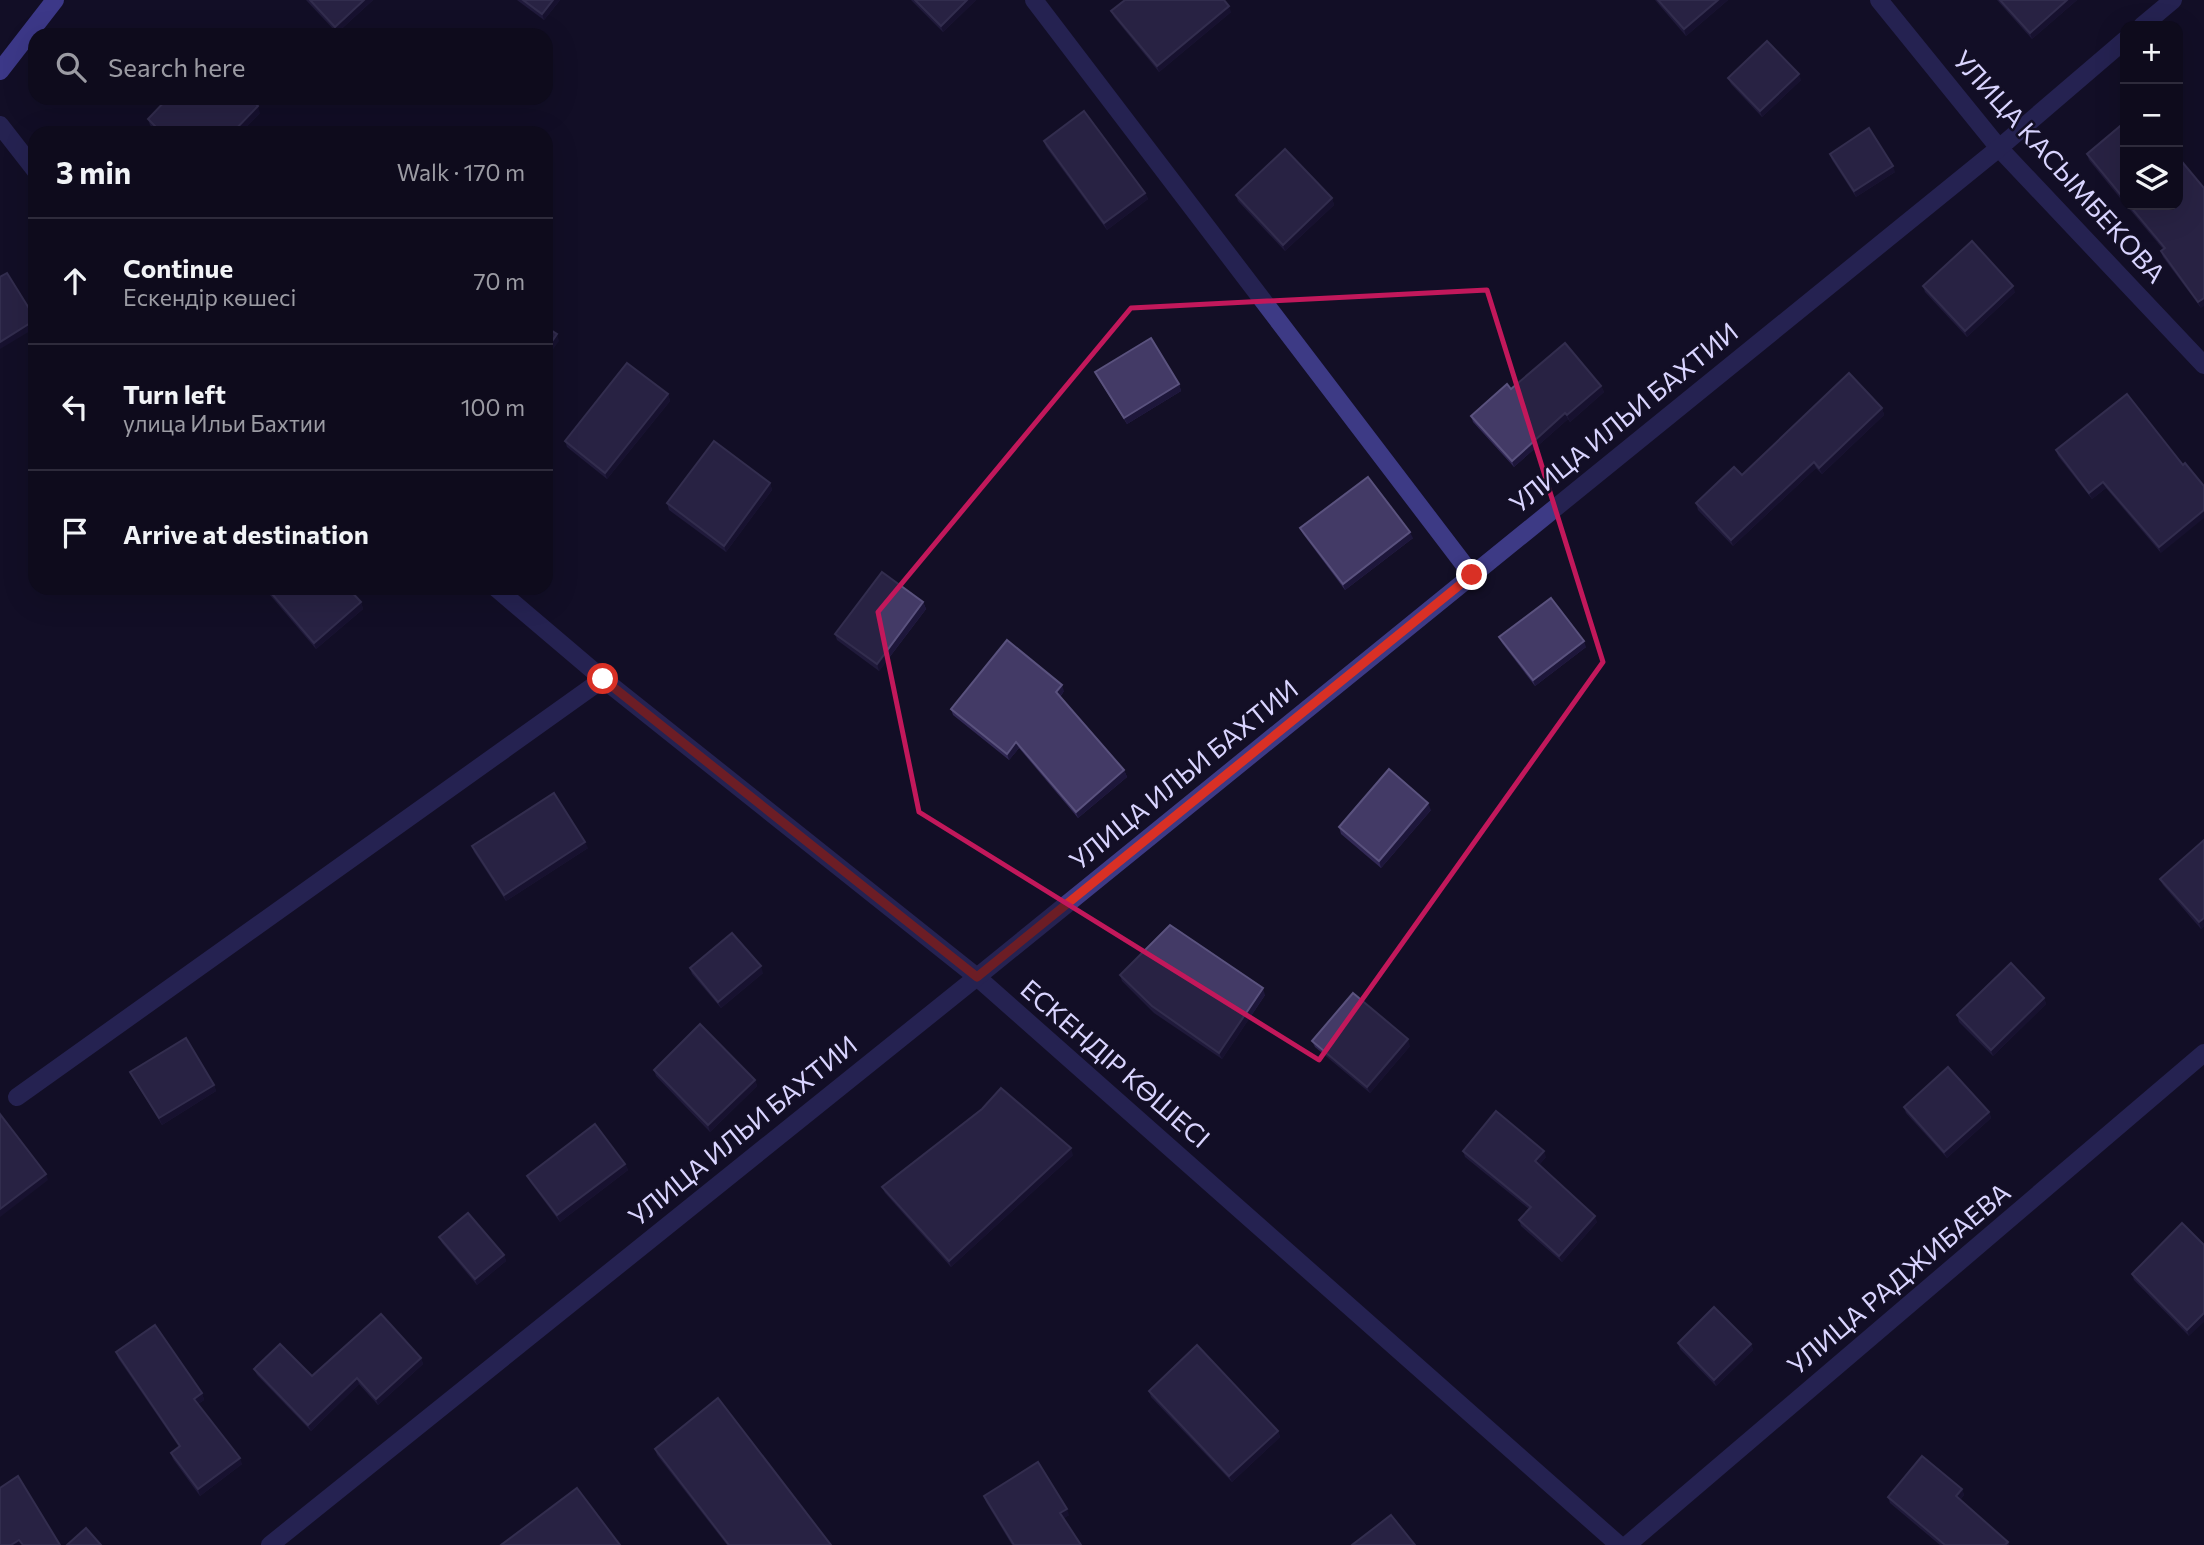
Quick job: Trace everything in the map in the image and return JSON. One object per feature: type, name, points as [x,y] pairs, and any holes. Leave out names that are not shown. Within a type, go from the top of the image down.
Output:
[{"type":"main road","points":[[33,28],[55,0]]},
{"type":"main road","points":[[0,71],[28,35]]},
{"type":"street","points":[[1034,0],[1472,575]]},
{"type":"street","name":"УЛИЦА КАСЫМБЕКОВА","points":[[1879,0],[1998,148],[2204,365]]},
{"type":"street","points":[[2148,21],[2173,0]]},
{"type":"street","name":"УЛИЦА ИЛЬИ БАХТИИ","points":[[270,1545],[977,977],[1998,148],[2120,44]]},
{"type":"street","points":[[0,125],[28,161]]},
{"type":"street","name":"ЕСКЕНДІР КӨШЕСІ","points":[[504,595],[603,679],[977,977],[1619,1545]]},
{"type":"street","points":[[17,1097],[603,679]]},
{"type":"street","name":"УЛИЦА РАДЖИБАЕВА","points":[[1627,1545],[2204,1053]]},
{"type":"highlighted area","points":[[1487,290],[1603,662],[1319,1060],[919,812],[878,612],[1131,308]]},
{"type":"building","points":[[310,0],[364,0],[335,27]]},
{"type":"building","points":[[523,0],[553,0],[542,14]]},
{"type":"building","points":[[915,0],[967,0],[941,26]]},
{"type":"building","points":[[1125,0],[1224,0],[1229,6],[1157,66],[1111,11]]},
{"type":"building","points":[[1658,0],[1718,0],[1684,29]]},
{"type":"building","points":[[2000,0],[2067,0],[2030,33]]},
{"type":"building","points":[[1767,41],[1799,74],[1760,111],[1728,78]]},
{"type":"building","points":[[161,105],[258,106],[239,126],[155,126],[148,119]]},
{"type":"building","points":[[1084,111],[1145,193],[1104,223],[1044,141]]},
{"type":"building","points":[[2120,126],[2120,194],[2087,154]]},
{"type":"building","points":[[1869,128],[1893,166],[1854,191],[1830,154]]},
{"type":"building","points":[[1285,149],[1332,198],[1283,245],[1236,195]]},
{"type":"building","points":[[2183,163],[2204,188],[2204,298],[2198,302],[2161,251],[2165,248],[2133,210],[2183,210]]},
{"type":"building","points":[[1972,241],[2013,286],[1965,331],[1923,286]]},
{"type":"building","points":[[7,273],[28,307],[28,324],[0,342],[0,277]]},
{"type":"building","points":[[1151,338],[1179,384],[1124,418],[1095,372]]},
{"type":"building","points":[[1565,343],[1601,386],[1567,415],[1565,413],[1512,461],[1471,416],[1507,384],[1511,389]]},
{"type":"building","points":[[627,363],[668,394],[605,473],[565,441]]},
{"type":"building","points":[[1849,373],[1882,408],[1819,468],[1814,462],[1731,540],[1696,503],[1734,467],[1742,475]]},
{"type":"building","points":[[2127,394],[2183,465],[2185,463],[2204,486],[2204,510],[2159,547],[2103,482],[2089,493],[2056,450]]},
{"type":"building","points":[[714,441],[770,483],[724,546],[667,503]]},
{"type":"building","points":[[1368,477],[1410,532],[1343,584],[1300,528]]},
{"type":"building","points":[[882,572],[923,602],[877,664],[835,634]]},
{"type":"building","points":[[273,595],[354,595],[361,602],[314,643]]},
{"type":"building","points":[[1551,598],[1584,641],[1533,680],[1499,637]]},
{"type":"building","points":[[1007,640],[1062,685],[1056,692],[1124,770],[1076,812],[1016,742],[1007,754],[951,709]]},
{"type":"building","points":[[1389,769],[1428,803],[1379,861],[1339,827]]},
{"type":"building","points":[[554,793],[585,842],[504,895],[472,846]]},
{"type":"building","points":[[2204,840],[2204,918],[2199,922],[2160,879]]},
{"type":"building","points":[[1170,925],[1263,988],[1219,1053],[1152,1006],[1120,975]]},
{"type":"building","points":[[732,933],[761,966],[718,1002],[690,968]]},
{"type":"building","points":[[2011,963],[2044,998],[1991,1050],[1957,1015]]},
{"type":"building","points":[[1353,993],[1408,1039],[1367,1087],[1312,1041]]},
{"type":"building","points":[[700,1024],[755,1080],[708,1125],[654,1070]]},
{"type":"building","points":[[186,1038],[214,1085],[159,1118],[130,1072]]},
{"type":"building","points":[[1948,1067],[1989,1112],[1944,1152],[1904,1107]]},
{"type":"building","points":[[1001,1088],[1071,1148],[949,1261],[882,1187],[982,1109]]},
{"type":"building","points":[[1496,1111],[1544,1151],[1535,1161],[1595,1216],[1559,1256],[1519,1220],[1531,1207],[1463,1151]]},
{"type":"building","points":[[0,1114],[46,1174],[0,1209]]},
{"type":"building","points":[[595,1124],[625,1164],[557,1215],[527,1176]]},
{"type":"building","points":[[468,1213],[504,1255],[475,1279],[439,1237]]},
{"type":"building","points":[[2182,1223],[2204,1245],[2204,1313],[2187,1330],[2132,1274]]},
{"type":"building","points":[[1714,1307],[1751,1344],[1714,1380],[1678,1343]]},
{"type":"building","points":[[381,1314],[421,1358],[376,1399],[357,1378],[308,1425],[254,1369],[280,1344],[312,1376]]},
{"type":"building","points":[[155,1325],[202,1393],[194,1399],[240,1458],[198,1489],[171,1453],[180,1446],[116,1352]]},
{"type":"building","points":[[1197,1345],[1278,1431],[1229,1476],[1149,1391]]},
{"type":"building","points":[[718,1398],[831,1545],[729,1545],[655,1449]]},
{"type":"building","points":[[1922,1456],[1962,1489],[1956,1496],[2008,1542],[2005,1545],[1945,1545],[1888,1497]]},
{"type":"building","points":[[1038,1462],[1067,1509],[1060,1513],[1081,1545],[1014,1545],[984,1496]]},
{"type":"building","points":[[18,1476],[60,1545],[23,1545],[19,1540],[11,1545],[0,1545],[0,1488]]},
{"type":"building","points":[[577,1488],[620,1545],[501,1545]]},
{"type":"building","points":[[1391,1515],[1415,1545],[1352,1545]]},
{"type":"building","points":[[86,1528],[101,1545],[67,1545]]},
{"type":"route","points":[[603,679],[977,977],[1472,575]]}]
